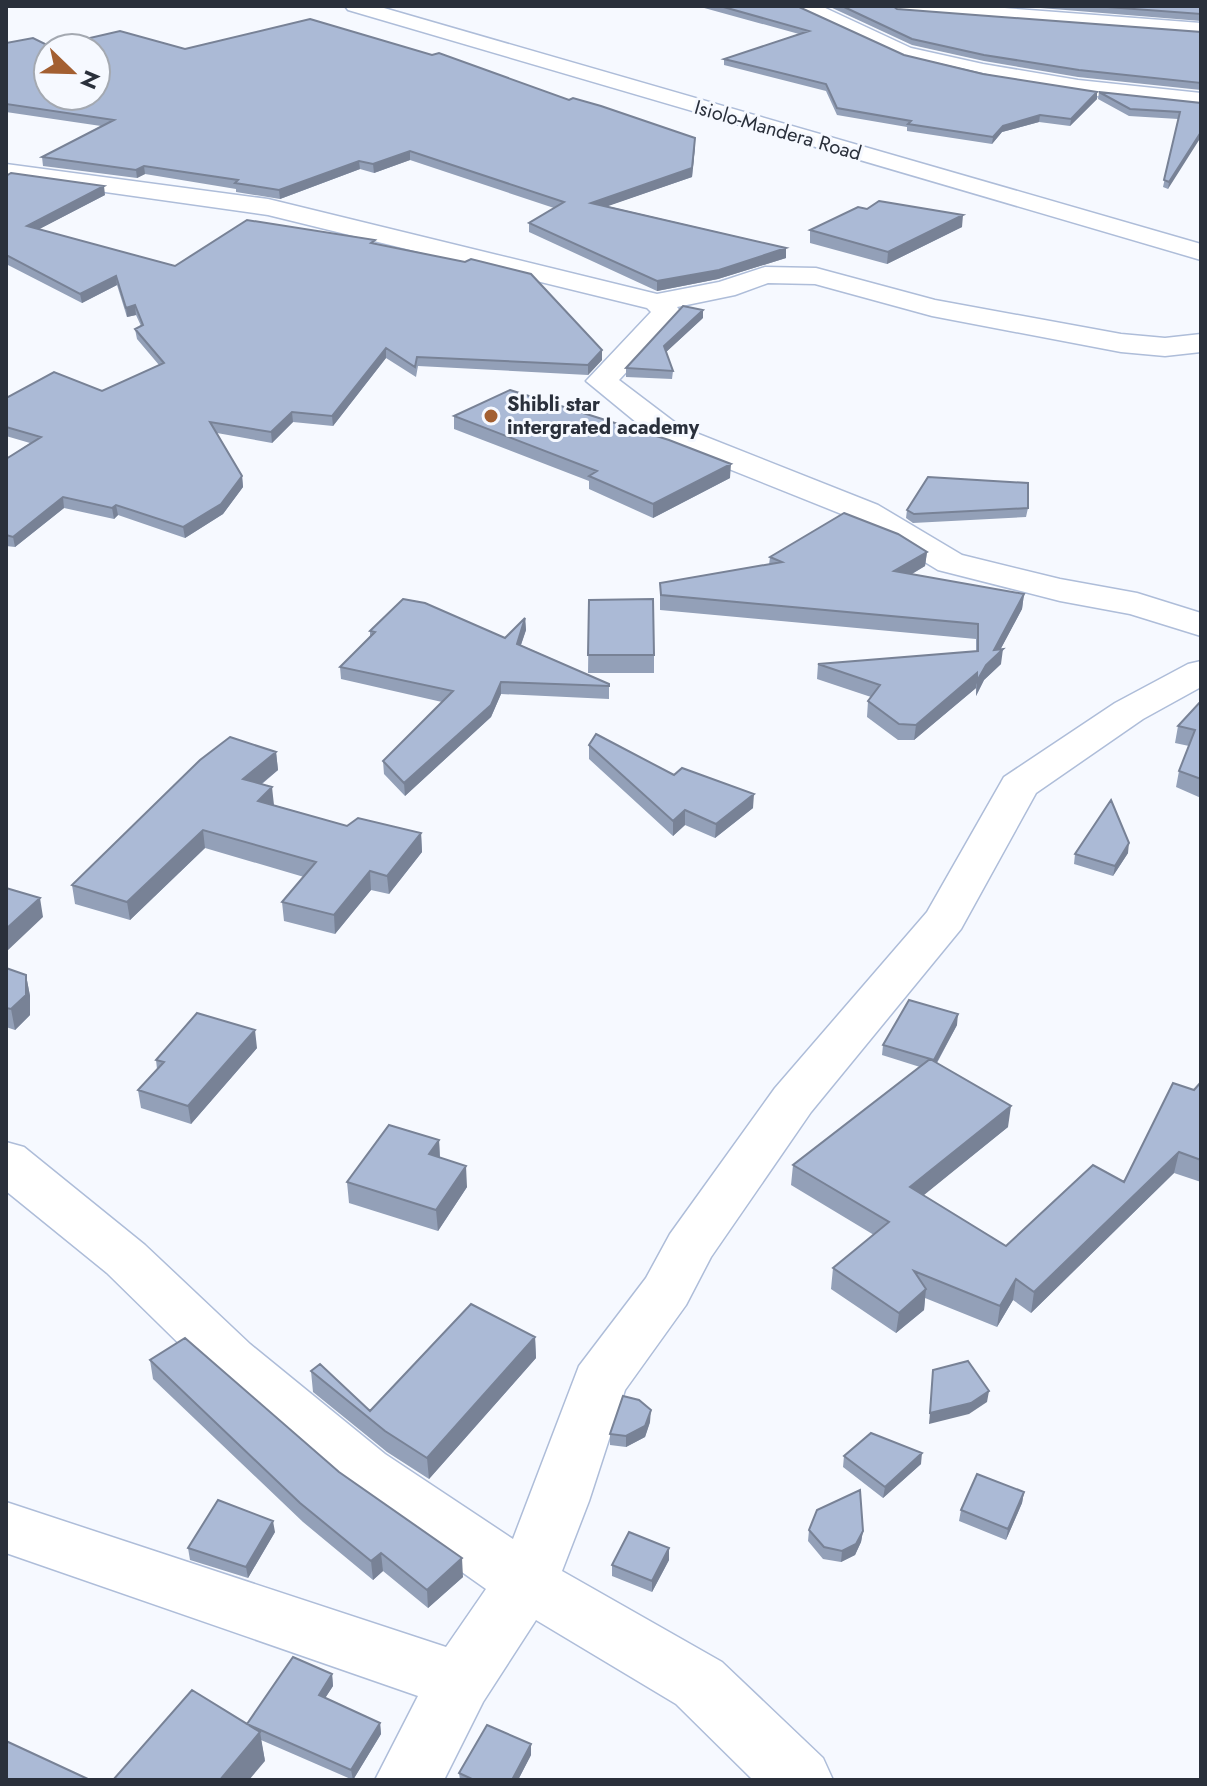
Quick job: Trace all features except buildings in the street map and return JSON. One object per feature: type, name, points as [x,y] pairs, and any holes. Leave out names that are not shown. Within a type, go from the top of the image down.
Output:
[{"type":"main road","name":"Isiolo-Mandera Road","points":[[355,6],[1201,252]]},
{"type":"main road","points":[[805,6],[904,53],[983,71],[1078,87],[1201,100]]},
{"type":"main road","points":[[897,6],[1201,29]]},
{"type":"main road","points":[[6,171],[268,207],[657,302],[725,289],[765,275],[816,276],[932,308],[1121,343],[1165,347],[1201,343]]},
{"type":"main road","points":[[657,302],[667,312],[601,381],[670,434],[866,512],[950,563],[1060,590],[1137,604],[1201,625]]},
{"type":"main road","points":[[409,1780],[460,1681],[526,1582],[559,1501],[599,1382],[667,1291],[689,1248],[793,1100],[945,919],[1019,786],[1129,711],[1201,672]]},
{"type":"main road","points":[[6,1160],[126,1259],[230,1359],[364,1471],[526,1582],[699,1683],[799,1780]]},
{"type":"main road","points":[[6,1527],[460,1681]]},
{"type":"place","name":"Shibli star intergrated academy","points":[[491,416]]}]
